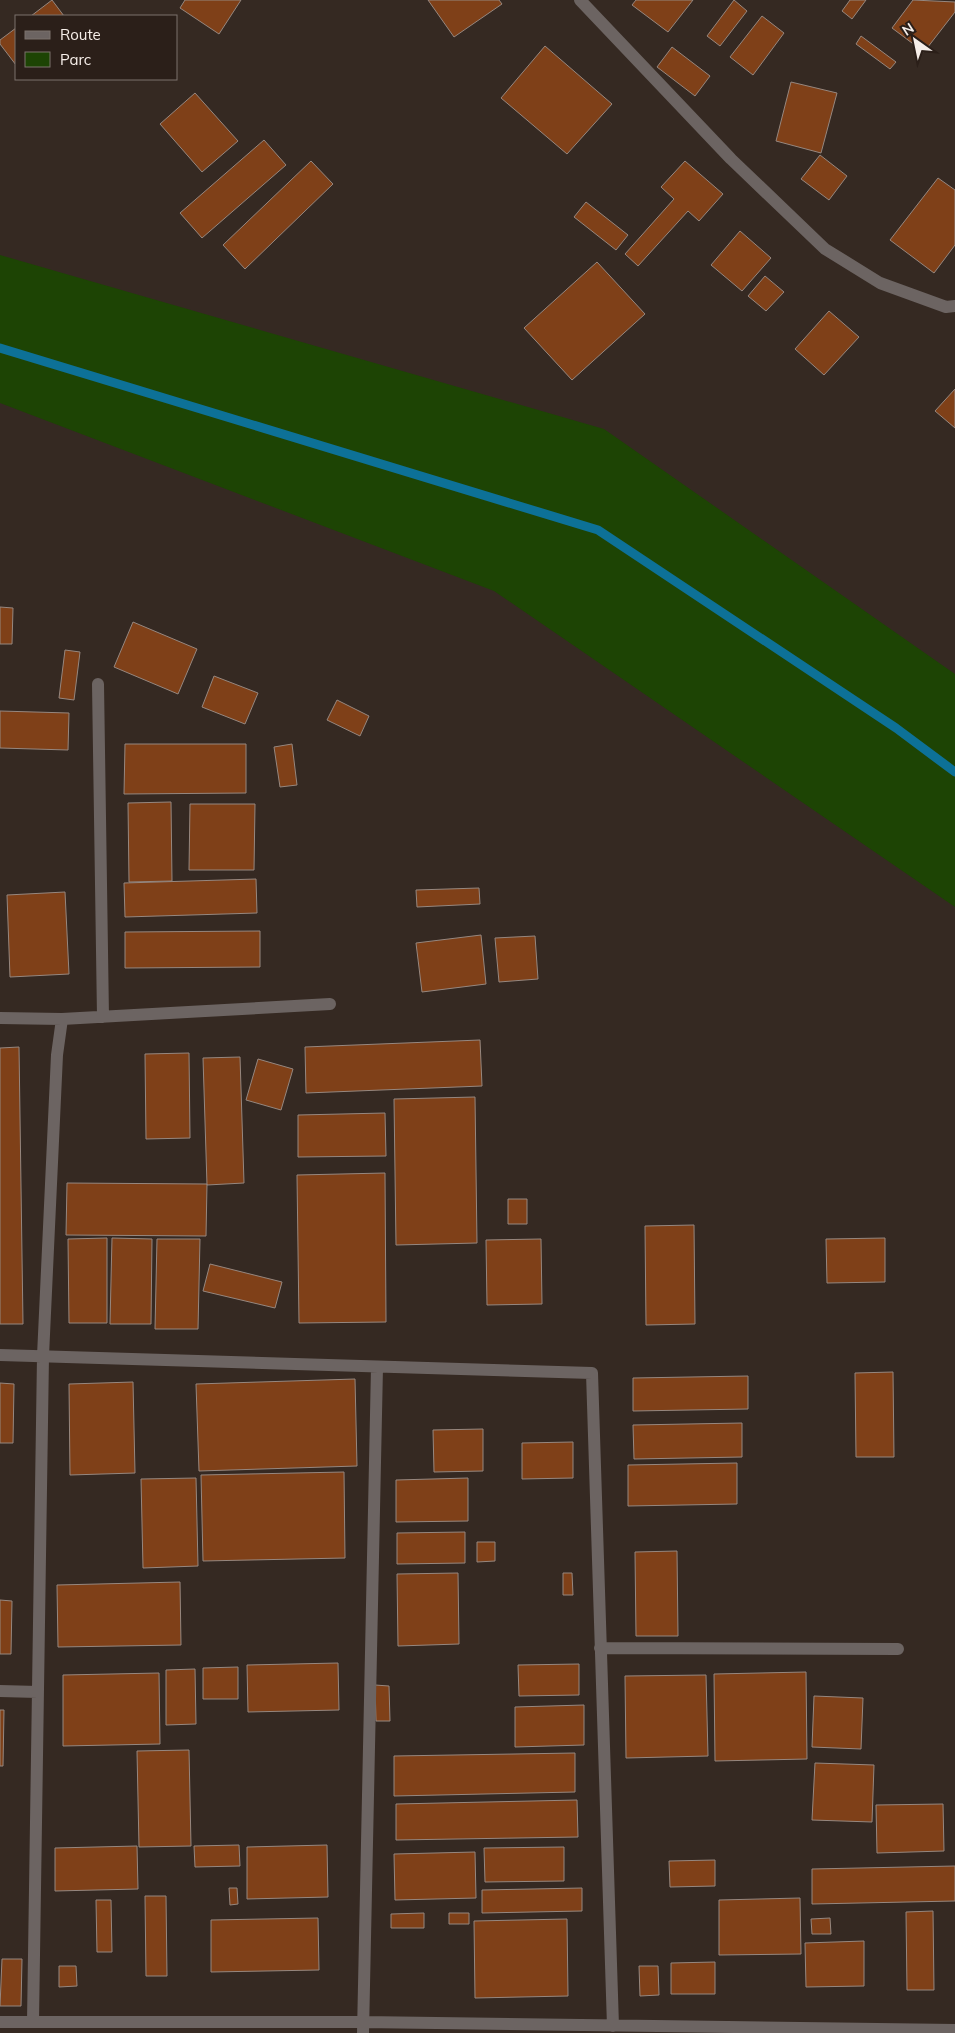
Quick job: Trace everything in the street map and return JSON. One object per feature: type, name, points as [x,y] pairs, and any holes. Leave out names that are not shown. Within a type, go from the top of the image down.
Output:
[{"type":"street","points":[[580,0],[731,159],[825,249],[880,283],[946,306],[955,306]]},
{"type":"street","points":[[98,684],[103,1017]]},
{"type":"street","points":[[0,1018],[103,1017],[330,1004]]},
{"type":"street","points":[[33,2022],[43,1356],[57,1055],[62,1018]]},
{"type":"street","points":[[0,1356],[592,1373],[613,2026]]},
{"type":"street","points":[[363,2028],[377,1367]]},
{"type":"street","points":[[600,1648],[898,1648]]},
{"type":"street","points":[[0,1691],[38,1692]]},
{"type":"street","points":[[0,2022],[363,2028],[613,2026],[716,2030],[955,2030]]},
{"type":"green space","points":[[0,255],[604,429],[955,674],[955,907],[494,591],[0,403]]},
{"type":"building","points":[[52,0],[63,15],[32,15]]},
{"type":"building","points":[[185,0],[241,0],[219,34],[180,8]]},
{"type":"building","points":[[428,0],[499,0],[502,4],[454,37]]},
{"type":"building","points":[[636,0],[693,0],[668,32],[632,5]]},
{"type":"building","points":[[734,0],[747,11],[720,46],[707,36]]},
{"type":"building","points":[[850,0],[866,0],[852,19],[842,11]]},
{"type":"building","points":[[913,0],[955,2],[955,12],[924,52],[892,28]]},
{"type":"building","points":[[762,16],[784,33],[753,75],[730,57]]},
{"type":"building","points":[[15,29],[15,64],[0,44],[0,40]]},
{"type":"building","points":[[861,36],[896,62],[890,69],[856,44]]},
{"type":"building","points":[[545,46],[612,104],[567,154],[501,98]]},
{"type":"building","points":[[672,47],[710,76],[695,96],[657,67]]},
{"type":"building","points":[[791,82],[837,93],[821,153],[776,141]]},
{"type":"building","points":[[195,93],[238,141],[202,172],[160,124]]},
{"type":"building","points":[[264,140],[286,165],[202,238],[180,213]]},
{"type":"building","points":[[820,155],[847,176],[829,200],[801,179]]},
{"type":"building","points":[[311,161],[333,184],[245,269],[223,245]]},
{"type":"building","points":[[685,161],[723,194],[699,221],[688,211],[638,266],[625,254],[674,199],[661,187]]},
{"type":"building","points":[[938,178],[955,190],[955,245],[934,273],[890,240]]},
{"type":"building","points":[[586,202],[628,235],[616,250],[574,217]]},
{"type":"building","points":[[740,231],[771,258],[742,291],[711,265]]},
{"type":"building","points":[[597,262],[645,314],[572,380],[524,328]]},
{"type":"building","points":[[765,276],[784,292],[766,311],[748,296]]},
{"type":"building","points":[[829,311],[859,337],[824,375],[795,349]]},
{"type":"building","points":[[955,389],[955,428],[935,411]]},
{"type":"building","points":[[0,607],[13,608],[12,644],[0,644]]},
{"type":"building","points":[[133,622],[197,649],[178,694],[114,667]]},
{"type":"building","points":[[65,650],[80,652],[74,700],[59,698]]},
{"type":"building","points":[[214,676],[258,693],[245,724],[202,707]]},
{"type":"building","points":[[337,700],[369,716],[360,736],[327,720]]},
{"type":"building","points":[[0,711],[69,713],[68,750],[0,748]]},
{"type":"building","points":[[125,744],[246,744],[246,793],[124,794]]},
{"type":"building","points":[[292,744],[297,785],[280,787],[274,747]]},
{"type":"building","points":[[171,802],[172,881],[129,882],[128,803]]},
{"type":"building","points":[[190,804],[255,804],[254,870],[189,870]]},
{"type":"building","points":[[256,879],[257,913],[125,917],[124,883]]},
{"type":"building","points":[[479,888],[480,904],[417,907],[416,890]]},
{"type":"building","points":[[65,892],[69,974],[10,977],[7,895]]},
{"type":"building","points":[[260,931],[260,967],[125,968],[125,932]]},
{"type":"building","points":[[481,935],[486,984],[422,992],[416,943]]},
{"type":"building","points":[[535,936],[538,979],[499,982],[495,938]]},
{"type":"building","points":[[480,1040],[482,1086],[306,1093],[305,1047]]},
{"type":"building","points":[[19,1047],[23,1324],[0,1324],[0,1048]]},
{"type":"building","points":[[189,1053],[190,1138],[146,1139],[145,1054]]},
{"type":"building","points":[[240,1057],[244,1183],[207,1185],[203,1058]]},
{"type":"building","points":[[258,1059],[293,1069],[281,1110],[246,1100]]},
{"type":"building","points":[[475,1097],[477,1243],[396,1245],[394,1099]]},
{"type":"building","points":[[385,1113],[386,1156],[298,1157],[298,1115]]},
{"type":"building","points":[[385,1173],[386,1322],[299,1323],[297,1175]]},
{"type":"building","points":[[67,1183],[207,1184],[206,1236],[66,1235]]},
{"type":"building","points":[[508,1199],[527,1199],[527,1224],[508,1224]]},
{"type":"building","points":[[694,1225],[695,1324],[646,1325],[645,1226]]},
{"type":"building","points":[[107,1238],[107,1323],[69,1323],[68,1239]]},
{"type":"building","points":[[112,1238],[152,1239],[151,1324],[110,1324]]},
{"type":"building","points":[[885,1238],[885,1282],[827,1283],[826,1239]]},
{"type":"building","points":[[157,1239],[200,1239],[198,1329],[155,1329]]},
{"type":"building","points":[[541,1239],[542,1304],[487,1305],[486,1240]]},
{"type":"building","points":[[210,1264],[282,1282],[275,1308],[203,1291]]},
{"type":"building","points":[[893,1372],[894,1457],[856,1457],[855,1373]]},
{"type":"building","points":[[748,1376],[748,1409],[633,1411],[633,1378]]},
{"type":"building","points":[[355,1379],[357,1466],[199,1471],[196,1384]]},
{"type":"building","points":[[133,1382],[135,1473],[70,1475],[69,1384]]},
{"type":"building","points":[[0,1383],[14,1384],[13,1443],[0,1443]]},
{"type":"building","points":[[742,1423],[742,1457],[634,1459],[633,1425]]},
{"type":"building","points":[[483,1429],[483,1471],[434,1472],[433,1430]]},
{"type":"building","points":[[573,1442],[573,1478],[522,1479],[522,1443]]},
{"type":"building","points":[[737,1463],[737,1504],[628,1506],[628,1465]]},
{"type":"building","points":[[344,1472],[345,1558],[203,1561],[201,1475]]},
{"type":"building","points":[[196,1478],[198,1566],[143,1568],[141,1479]]},
{"type":"building","points":[[468,1478],[468,1521],[396,1522],[396,1480]]},
{"type":"building","points":[[465,1532],[465,1563],[397,1564],[397,1533]]},
{"type":"building","points":[[477,1542],[495,1542],[495,1561],[477,1562]]},
{"type":"building","points":[[677,1551],[678,1636],[636,1636],[635,1552]]},
{"type":"building","points":[[458,1573],[459,1644],[398,1646],[397,1574]]},
{"type":"building","points":[[563,1573],[572,1573],[573,1595],[563,1595]]},
{"type":"building","points":[[180,1582],[181,1645],[58,1647],[57,1585]]},
{"type":"building","points":[[0,1600],[12,1601],[11,1654],[0,1654]]},
{"type":"building","points":[[338,1663],[339,1710],[248,1712],[247,1665]]},
{"type":"building","points":[[579,1664],[579,1695],[519,1696],[518,1665]]},
{"type":"building","points":[[238,1667],[238,1699],[203,1699],[203,1668]]},
{"type":"building","points":[[195,1669],[196,1724],[166,1725],[166,1670]]},
{"type":"building","points":[[806,1672],[807,1759],[715,1761],[714,1674]]},
{"type":"building","points":[[159,1673],[160,1744],[63,1746],[63,1675]]},
{"type":"building","points":[[706,1675],[708,1756],[626,1758],[625,1676]]},
{"type":"building","points":[[375,1685],[389,1686],[390,1721],[376,1721]]},
{"type":"building","points":[[814,1696],[863,1698],[861,1749],[812,1747]]},
{"type":"building","points":[[584,1705],[584,1745],[515,1747],[515,1707]]},
{"type":"building","points":[[0,1710],[4,1710],[3,1766],[0,1766]]},
{"type":"building","points":[[189,1750],[191,1846],[139,1847],[137,1751]]},
{"type":"building","points":[[575,1753],[575,1792],[394,1796],[394,1756]]},
{"type":"building","points":[[815,1763],[874,1765],[872,1822],[812,1820]]},
{"type":"building","points":[[577,1800],[578,1837],[396,1840],[396,1804]]},
{"type":"building","points":[[943,1804],[944,1851],[877,1853],[876,1805]]},
{"type":"building","points":[[239,1845],[240,1866],[195,1867],[194,1846]]},
{"type":"building","points":[[327,1845],[328,1897],[247,1899],[247,1847]]},
{"type":"building","points":[[137,1846],[138,1889],[55,1891],[55,1848]]},
{"type":"building","points":[[564,1847],[564,1881],[485,1882],[484,1848]]},
{"type":"building","points":[[475,1852],[476,1898],[395,1900],[394,1854]]},
{"type":"building","points":[[715,1860],[715,1886],[670,1887],[669,1861]]},
{"type":"building","points":[[955,1866],[955,1901],[812,1904],[812,1869]]},
{"type":"building","points":[[229,1888],[237,1888],[238,1904],[230,1905]]},
{"type":"building","points":[[582,1888],[582,1911],[482,1913],[482,1890]]},
{"type":"building","points":[[145,1896],[166,1896],[167,1976],[146,1976]]},
{"type":"building","points":[[800,1898],[801,1954],[719,1955],[719,1900]]},
{"type":"building","points":[[96,1900],[111,1900],[112,1952],[97,1952]]},
{"type":"building","points":[[933,1911],[934,1990],[907,1990],[906,1912]]},
{"type":"building","points":[[424,1913],[424,1928],[391,1928],[391,1914]]},
{"type":"building","points":[[449,1913],[469,1913],[469,1924],[449,1924]]},
{"type":"building","points":[[318,1918],[319,1970],[211,1972],[211,1920]]},
{"type":"building","points":[[830,1918],[831,1934],[812,1934],[811,1919]]},
{"type":"building","points":[[567,1919],[568,1996],[475,1998],[474,1921]]},
{"type":"building","points":[[864,1941],[864,1986],[806,1987],[805,1943]]},
{"type":"building","points":[[2,1959],[22,1959],[21,2006],[0,2006]]},
{"type":"building","points":[[715,1962],[715,1994],[671,1994],[671,1963]]},
{"type":"building","points":[[59,1966],[76,1966],[77,1986],[59,1987]]},
{"type":"building","points":[[639,1966],[658,1966],[659,1995],[640,1996]]},
{"type":"waterway","points":[[0,348],[598,530],[896,728],[955,772]]}]
